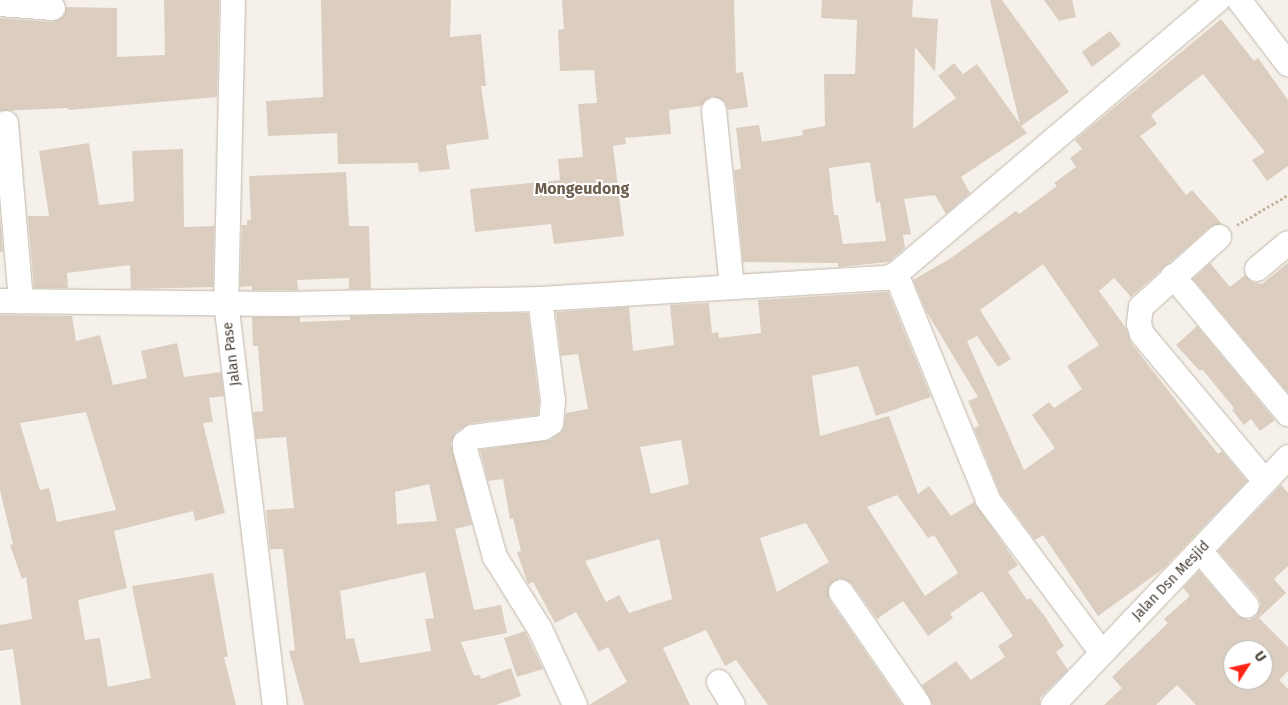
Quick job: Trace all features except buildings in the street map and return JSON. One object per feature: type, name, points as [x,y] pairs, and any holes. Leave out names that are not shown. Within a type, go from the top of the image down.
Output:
[{"type":"street","name":"Jalan Pase","points":[[233,0],[226,302],[275,705]]},
{"type":"street","points":[[6,123],[10,301],[226,302],[540,299],[887,278],[896,274],[1218,0]]},
{"type":"street","points":[[1239,0],[1288,64]]},
{"type":"street","points":[[0,4],[53,8]]},
{"type":"street","points":[[714,110],[732,286]]},
{"type":"street","points":[[1219,236],[1141,307],[1138,315],[1142,334],[1266,481]]},
{"type":"street","points":[[1256,269],[1288,242]]},
{"type":"street","points":[[896,274],[988,500],[1102,653]]},
{"type":"street","points":[[1173,276],[1288,414]]},
{"type":"street","points":[[540,299],[553,401],[551,423],[543,428],[473,437],[465,443],[465,448],[495,557],[540,629],[575,705]]},
{"type":"street","name":"Jalan Dsn Mesjid","points":[[1053,705],[1288,457]]},
{"type":"street","points":[[1200,551],[1247,606]]},
{"type":"street","points":[[841,592],[919,705]]},
{"type":"street","points":[[719,682],[733,705]]},
{"type":"path","points":[[1219,236],[1288,195]]},
{"type":"district","name":"Mongeudong","points":[[582,189]]}]
